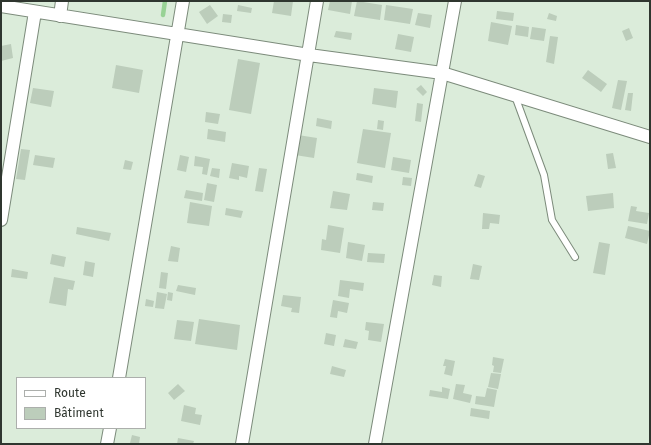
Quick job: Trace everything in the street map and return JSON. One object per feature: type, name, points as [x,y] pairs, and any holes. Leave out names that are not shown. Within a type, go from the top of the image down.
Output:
[{"type":"street","points":[[60,16],[62,1]]},
{"type":"street","points":[[119,377],[183,1]]},
{"type":"street","points":[[242,444],[317,1]]},
{"type":"street","points":[[375,444],[455,1]]},
{"type":"street","points":[[1,6],[309,55],[442,73],[515,94],[650,137]]},
{"type":"street","points":[[1,220],[35,12]]},
{"type":"street","points":[[107,444],[110,429]]},
{"type":"lane","points":[[515,94],[544,175],[552,220],[575,257]]},
{"type":"building","points":[[274,1],[293,1],[291,16],[272,13]]},
{"type":"building","points":[[330,1],[352,1],[350,14],[328,10]]},
{"type":"building","points":[[357,1],[382,5],[380,20],[354,16]]},
{"type":"building","points":[[210,5],[218,16],[207,24],[199,12]]},
{"type":"building","points":[[238,5],[252,8],[251,13],[237,11]]},
{"type":"building","points":[[386,5],[413,9],[410,24],[384,20]]},
{"type":"building","points":[[497,11],[514,13],[513,21],[496,19]]},
{"type":"building","points":[[418,13],[432,15],[430,28],[415,25]]},
{"type":"building","points":[[549,13],[557,16],[556,21],[547,19]]},
{"type":"building","points":[[223,14],[232,15],[231,23],[222,22]]},
{"type":"building","points":[[491,22],[512,26],[508,45],[488,41]]},
{"type":"building","points":[[516,25],[529,27],[528,37],[515,35]]},
{"type":"building","points":[[532,27],[546,29],[544,41],[530,39]]},
{"type":"building","points":[[629,28],[633,38],[626,41],[622,31]]},
{"type":"building","points":[[336,31],[352,33],[351,40],[334,37]]},
{"type":"building","points":[[398,34],[414,37],[411,52],[395,49]]},
{"type":"building","points":[[550,36],[558,37],[554,64],[546,62]]},
{"type":"building","points":[[11,44],[13,58],[1,61],[1,46]]},
{"type":"building","points":[[238,59],[260,63],[251,114],[229,110]]},
{"type":"building","points":[[116,65],[143,70],[139,93],[112,88]]},
{"type":"building","points":[[588,70],[607,84],[601,92],[582,78]]},
{"type":"building","points":[[618,80],[627,81],[621,110],[612,108]]},
{"type":"building","points":[[421,85],[427,92],[423,96],[416,89]]},
{"type":"building","points":[[33,88],[54,91],[51,107],[30,103]]},
{"type":"building","points":[[374,88],[398,91],[396,108],[372,104]]},
{"type":"building","points":[[628,93],[633,93],[631,111],[625,110]]},
{"type":"building","points":[[417,103],[423,104],[421,122],[415,121]]},
{"type":"building","points":[[206,112],[220,114],[218,124],[205,122]]},
{"type":"building","points":[[317,118],[332,121],[331,129],[316,126]]},
{"type":"building","points":[[378,120],[384,121],[383,130],[377,129]]},
{"type":"building","points":[[208,129],[226,132],[225,142],[207,139]]},
{"type":"building","points":[[363,129],[391,133],[385,168],[357,163]]},
{"type":"building","points":[[298,135],[317,138],[314,158],[295,155]]},
{"type":"building","points":[[21,149],[30,150],[25,180],[16,179]]},
{"type":"building","points":[[613,153],[616,168],[608,169],[606,154]]},
{"type":"building","points":[[35,155],[55,158],[53,168],[33,165]]},
{"type":"building","points":[[180,155],[189,157],[186,172],[177,170]]},
{"type":"building","points":[[195,156],[210,159],[207,175],[202,174],[203,167],[194,166]]},
{"type":"building","points":[[393,157],[411,160],[409,173],[391,170]]},
{"type":"building","points":[[125,160],[133,162],[131,170],[123,169]]},
{"type":"building","points":[[232,163],[249,166],[247,178],[239,176],[239,180],[229,178]]},
{"type":"building","points":[[212,168],[220,169],[219,178],[210,176]]},
{"type":"building","points":[[259,168],[267,169],[263,192],[255,191]]},
{"type":"building","points":[[357,173],[373,176],[372,183],[356,180]]},
{"type":"building","points":[[478,174],[485,176],[481,188],[474,186]]},
{"type":"building","points":[[403,177],[412,178],[411,186],[402,185]]},
{"type":"building","points":[[207,183],[217,185],[214,202],[204,200]]},
{"type":"building","points":[[186,190],[203,193],[202,201],[184,198]]},
{"type":"building","points":[[333,191],[350,194],[347,210],[330,208]]},
{"type":"building","points":[[613,193],[614,208],[588,211],[586,196]]},
{"type":"building","points":[[190,202],[212,206],[209,226],[187,223]]},
{"type":"building","points":[[373,202],[384,203],[383,211],[372,210]]},
{"type":"building","points":[[631,206],[637,207],[636,211],[649,213],[647,224],[628,221]]},
{"type":"building","points":[[226,208],[243,211],[241,218],[225,215]]},
{"type":"building","points":[[483,213],[500,215],[499,224],[490,223],[489,229],[482,229]]},
{"type":"building","points":[[328,225],[344,228],[340,253],[321,250],[322,239],[326,240]]},
{"type":"building","points":[[628,226],[650,231],[647,244],[625,238]]},
{"type":"building","points":[[77,227],[111,233],[109,241],[76,234]]},
{"type":"building","points":[[348,242],[365,245],[362,261],[346,258]]},
{"type":"building","points":[[599,242],[610,244],[605,275],[593,273]]},
{"type":"building","points":[[171,246],[180,248],[178,262],[168,261]]},
{"type":"building","points":[[368,253],[385,254],[384,263],[367,262]]},
{"type":"building","points":[[52,254],[66,257],[64,267],[50,264]]},
{"type":"building","points":[[85,261],[95,263],[93,277],[83,275]]},
{"type":"building","points":[[473,264],[482,266],[479,280],[470,279]]},
{"type":"building","points":[[12,269],[28,272],[27,279],[11,277]]},
{"type":"building","points":[[161,272],[168,273],[166,289],[159,288]]},
{"type":"building","points":[[434,275],[442,276],[441,287],[432,285]]},
{"type":"building","points":[[54,277],[75,281],[73,290],[68,289],[66,306],[49,303]]},
{"type":"building","points":[[340,280],[364,283],[363,291],[350,289],[349,298],[338,296]]},
{"type":"building","points":[[178,285],[196,288],[195,295],[176,291]]},
{"type":"building","points":[[157,292],[167,294],[164,309],[155,308]]},
{"type":"building","points":[[168,292],[173,293],[172,301],[167,300]]},
{"type":"building","points":[[283,295],[301,297],[299,313],[291,312],[292,308],[281,306]]},
{"type":"building","points":[[146,299],[154,301],[153,307],[145,306]]},
{"type":"building","points":[[333,300],[349,303],[347,313],[338,311],[337,318],[330,317]]},
{"type":"building","points":[[199,319],[240,325],[237,350],[195,344]]},
{"type":"building","points":[[177,320],[194,322],[191,341],[174,339]]},
{"type":"building","points":[[366,322],[384,324],[381,342],[368,340],[369,331],[365,330]]},
{"type":"building","points":[[326,333],[336,335],[334,346],[324,344]]},
{"type":"building","points":[[345,339],[358,342],[356,349],[343,347]]},
{"type":"building","points":[[493,357],[504,359],[501,373],[493,372]]},
{"type":"building","points":[[445,359],[455,361],[452,376],[444,374],[446,366],[443,366]]},
{"type":"building","points":[[332,366],[346,370],[344,377],[330,374]]},
{"type":"building","points":[[491,373],[501,374],[498,389],[488,387]]},
{"type":"building","points":[[178,384],[185,391],[174,400],[168,393]]},
{"type":"building","points":[[456,384],[465,385],[463,393],[472,395],[470,403],[453,399]]},
{"type":"building","points":[[442,387],[450,389],[448,399],[429,396],[430,390],[442,392]]},
{"type":"building","points":[[487,388],[497,390],[494,407],[475,404],[476,396],[485,397]]},
{"type":"building","points":[[184,405],[196,408],[195,414],[202,415],[200,425],[181,421]]},
{"type":"building","points":[[471,408],[490,411],[489,419],[470,416]]},
{"type":"building","points":[[132,435],[140,437],[139,444],[130,443]]},
{"type":"building","points":[[178,438],[194,441],[193,444],[177,444]]},
{"type":"waterway","points":[[163,15],[165,1]]}]
